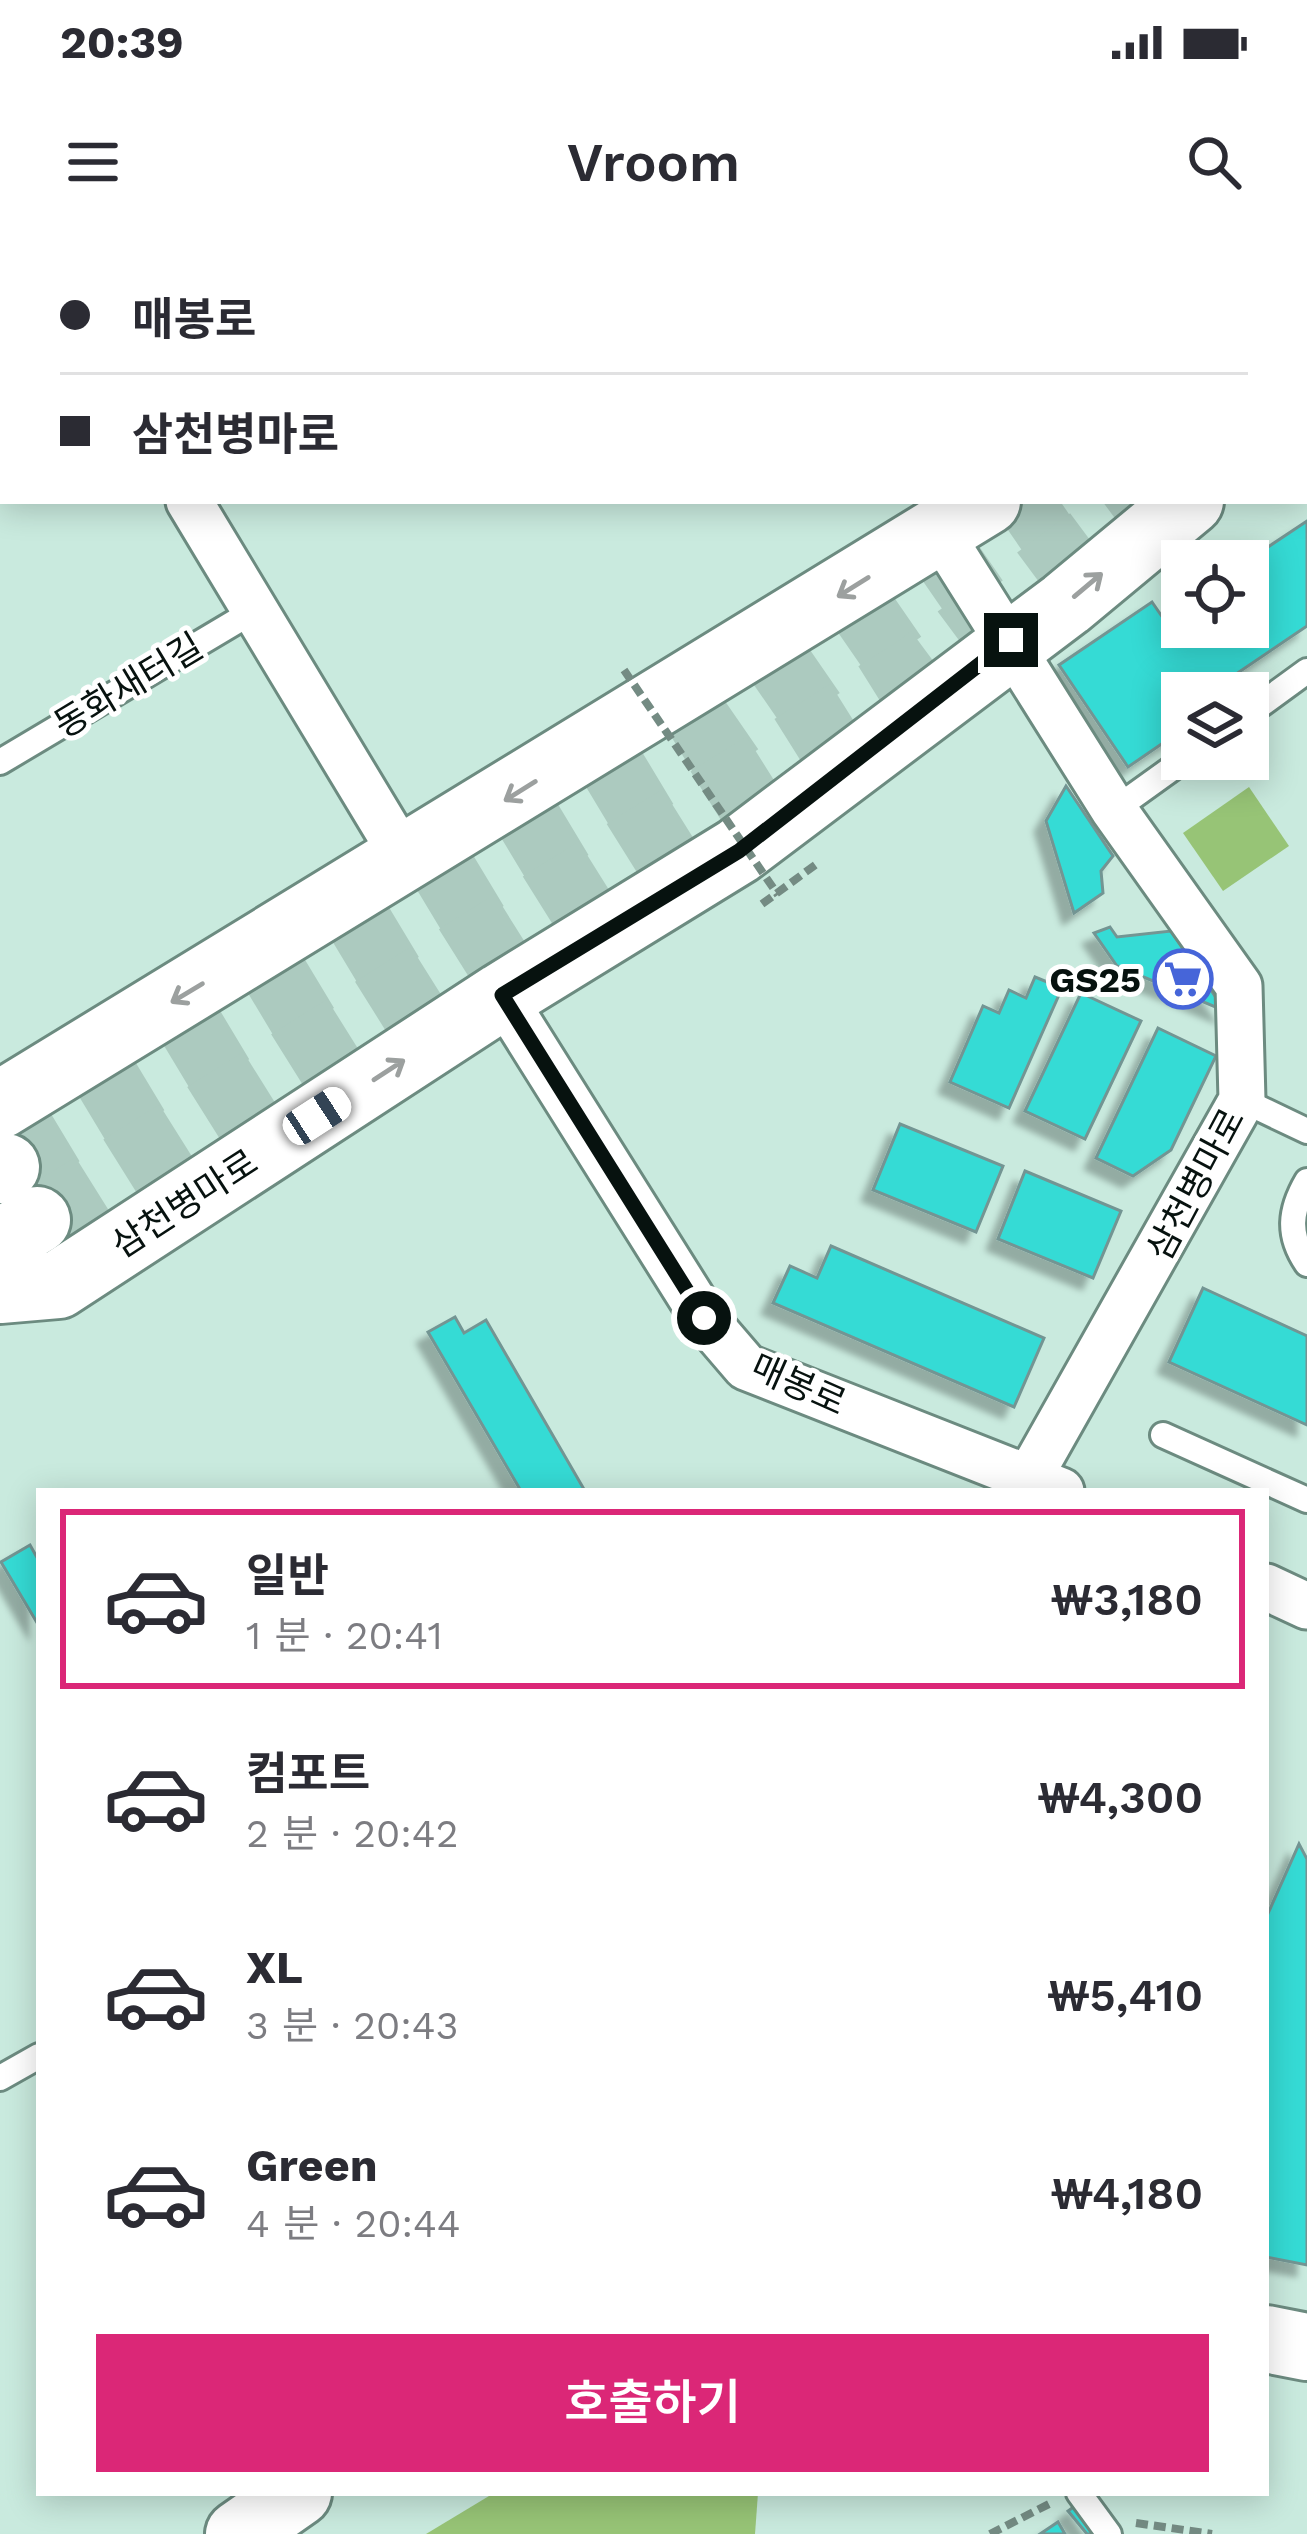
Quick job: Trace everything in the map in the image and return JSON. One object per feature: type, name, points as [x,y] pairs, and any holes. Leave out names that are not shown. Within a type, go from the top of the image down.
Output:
[{"type":"main road","name":"삼천병마로","points":[[0,1290],[58,1286],[502,995],[739,851],[1011,640],[1066,604],[1186,504]]},
{"type":"main road","name":"삼천병마로","points":[[9,1181],[406,861],[964,517]]},
{"type":"main road","points":[[1269,2340],[1307,2347]]},
{"type":"main road","points":[[239,2534],[294,2496]]},
{"type":"street","points":[[191,504],[406,861]]},
{"type":"street","name":"삼천병마로","points":[[964,517],[1011,640],[1114,810],[1239,986],[1243,1100],[1046,1484]]},
{"type":"street","name":"매봉로","points":[[502,995],[704,1318],[746,1367],[1046,1484]]},
{"type":"street","points":[[1269,1588],[1307,1606]]},
{"type":"lane","name":"동화새터길","points":[[0,762],[257,609]]},
{"type":"lane","points":[[1269,699],[1307,671]]},
{"type":"lane","points":[[1114,810],[1161,776]]},
{"type":"lane","points":[[1243,1100],[1307,1130]]},
{"type":"lane","points":[[1307,1181],[1292,1206],[1294,1246],[1307,1264]]},
{"type":"lane","points":[[1162,1435],[1307,1500]]},
{"type":"lane","points":[[0,2078],[36,2058]]},
{"type":"lane","points":[[1080,2496],[1109,2534]]},
{"type":"path","points":[[624,670],[778,895],[824,858]]},
{"type":"path","points":[[990,2534],[1053,2502],[1065,2518]]},
{"type":"path","points":[[1142,2534],[1133,2522],[1212,2534]]},
{"type":"green space","points":[[1249,787],[1289,846],[1223,891],[1183,833]]},
{"type":"green space","points":[[489,2496],[758,2496],[755,2534],[426,2534]]},
{"type":"building","points":[[1307,521],[1307,626],[1239,672],[1161,672],[1161,744],[1128,767],[1059,665],[1152,602],[1161,615],[1161,648],[1269,648],[1269,546]]},
{"type":"building","points":[[1066,786],[1113,856],[1101,871],[1103,893],[1074,913],[1046,821]]},
{"type":"building","points":[[1110,927],[1117,937],[1171,931],[1225,1011],[1117,966],[1094,933]]},
{"type":"building","points":[[1035,977],[1062,988],[1009,1108],[950,1082],[983,1006],[999,1013],[1009,990],[1026,998]]},
{"type":"building","points":[[1081,993],[1141,1021],[1085,1139],[1025,1111]]},
{"type":"building","points":[[1158,1028],[1216,1056],[1171,1150],[1133,1176],[1096,1158]]},
{"type":"building","points":[[900,1124],[1003,1166],[976,1232],[873,1190]]},
{"type":"building","points":[[1025,1171],[1121,1211],[1093,1278],[998,1239]]},
{"type":"building","points":[[831,1246],[1044,1338],[1014,1407],[773,1303],[790,1266],[817,1278]]},
{"type":"building","points":[[1203,1288],[1307,1336],[1307,1425],[1169,1362]]},
{"type":"building","points":[[455,1317],[464,1333],[486,1320],[583,1488],[519,1488],[428,1332]]},
{"type":"building","points":[[30,1545],[36,1556],[36,1621],[1,1562]]},
{"type":"building","points":[[1299,1844],[1307,1859],[1307,2265],[1269,2258],[1269,1911]]},
{"type":"building","points":[[1079,2503],[1100,2534],[1087,2534],[1068,2511]]},
{"type":"building","points":[[1058,2522],[1065,2534],[1040,2534]]},
{"type":"tunnel","points":[[6,1167],[699,750],[1056,504]]},
{"type":"tunnel","points":[[37,1220],[913,671],[1138,504]]},
{"type":"place","name":"GS25","points":[[1183,979]]},
{"type":"route","points":[[704,1318],[502,995],[739,851],[1011,640]]}]
